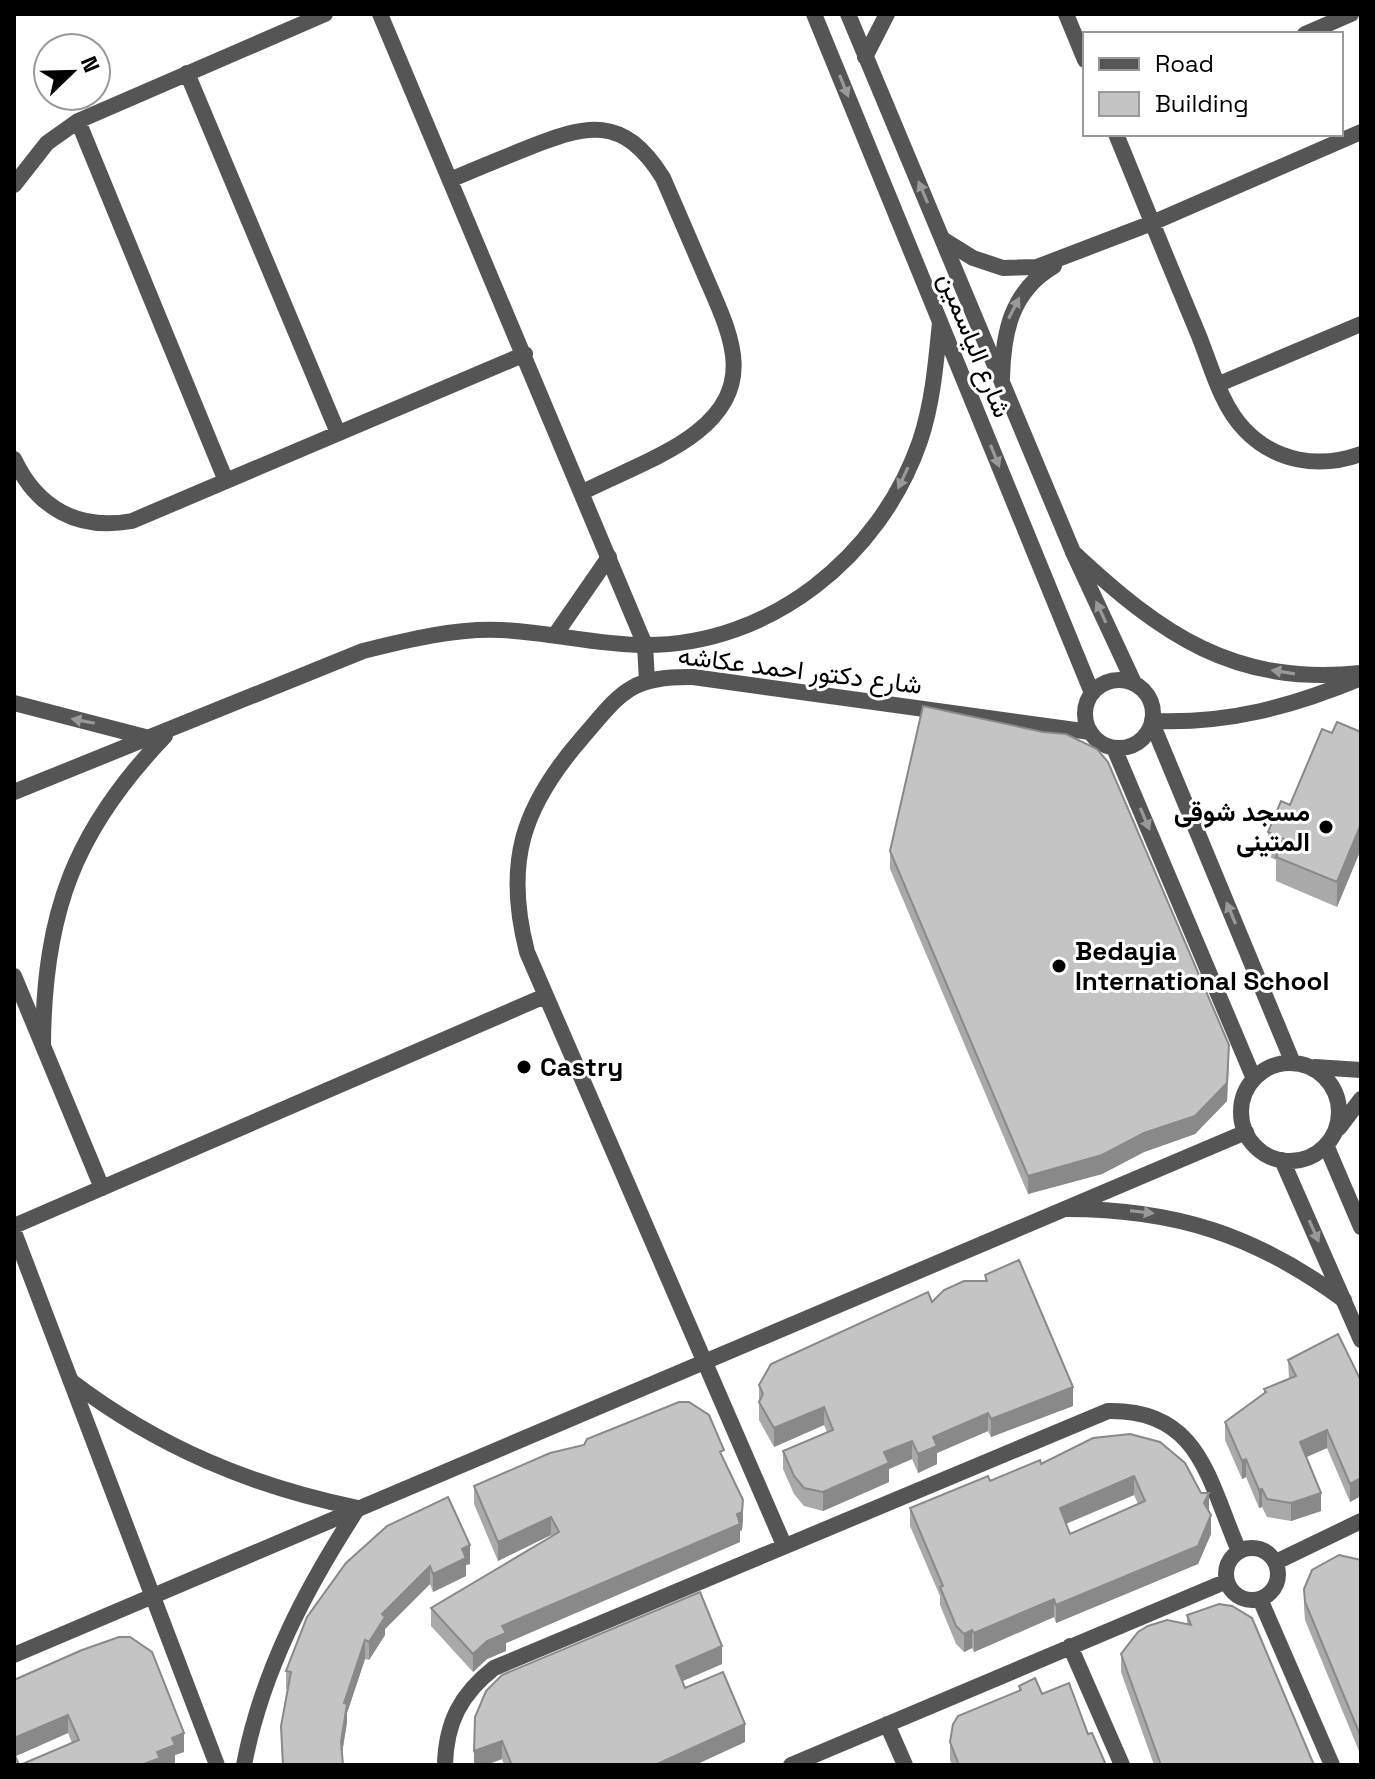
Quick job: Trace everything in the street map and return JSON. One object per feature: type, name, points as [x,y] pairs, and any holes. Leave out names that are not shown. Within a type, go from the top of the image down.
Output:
[{"type":"street","points":[[14,185],[47,143],[78,121],[325,14]]},
{"type":"street","points":[[380,14],[645,645],[647,681]]},
{"type":"street","name":"شارع الياسمين","points":[[814,14],[1092,693]]},
{"type":"street","name":"شارع الياسمين","points":[[848,14],[1073,552],[1134,683]]},
{"type":"street","points":[[865,57],[887,14]]},
{"type":"street","points":[[1066,14],[1083,55]]},
{"type":"street","points":[[1310,32],[1351,14]]},
{"type":"street","points":[[187,73],[338,433]]},
{"type":"street","points":[[78,121],[226,481]]},
{"type":"street","points":[[450,180],[571,130],[599,129],[626,137],[648,154],[663,178],[732,336],[733,379],[713,418],[694,435],[583,492]]},
{"type":"street","points":[[944,240],[973,258],[1003,268],[1037,267],[1065,259],[1152,223],[1361,132]]},
{"type":"street","points":[[1117,136],[1219,384],[1241,427],[1274,452],[1314,463],[1336,462],[1361,454]]},
{"type":"street","points":[[1002,378],[1008,320],[1021,295],[1041,274],[1065,259]]},
{"type":"street","name":"شارع دكتور احمد عكاشه","points":[[14,792],[161,736],[363,651],[452,633],[498,630],[645,645],[697,640],[748,625],[798,600],[852,553],[894,495],[919,442],[934,386],[940,322]]},
{"type":"street","points":[[1219,384],[1361,324]]},
{"type":"street","points":[[14,459],[24,480],[49,506],[64,515],[97,524],[132,521],[525,354]]},
{"type":"street","points":[[1073,552],[1136,610],[1171,634],[1210,653],[1250,666],[1292,674],[1361,676]]},
{"type":"street","points":[[555,635],[609,557]]},
{"type":"street","points":[[1152,722],[1226,720],[1268,712],[1361,676]]},
{"type":"street","name":"شارع دكتور احمد عكاشه","points":[[784,1545],[527,952],[517,916],[515,878],[521,841],[533,805],[552,773],[622,692],[647,681],[693,677],[1090,732]]},
{"type":"street","points":[[1152,722],[1141,740],[1114,748],[1101,743],[1090,732],[1085,717],[1092,693],[1116,680],[1134,683],[1151,703],[1152,722],[1300,1064],[1319,1072],[1336,1094],[1339,1108],[1330,1140],[1361,1227]]},
{"type":"street","points":[[14,703],[161,736],[95,822],[70,874],[52,929],[43,986],[43,1044]]},
{"type":"street","points":[[1114,748],[1254,1079]]},
{"type":"street","points":[[14,976],[102,1188]]},
{"type":"street","points":[[217,1765],[14,1229],[545,996]]},
{"type":"street","points":[[1361,1070],[1300,1064],[1271,1067],[1254,1079],[1243,1099],[1246,1132],[1261,1150],[1282,1160],[1306,1158],[1330,1140],[1361,1099]]},
{"type":"street","points":[[14,1655],[1246,1132]]},
{"type":"street","points":[[1282,1160],[1361,1340]]},
{"type":"street","points":[[1064,1209],[1114,1209],[1164,1215],[1213,1228],[1259,1246],[1303,1270],[1344,1300]]},
{"type":"street","points":[[71,1381],[119,1417],[175,1449],[234,1475],[295,1495],[358,1508]]},
{"type":"street","points":[[445,1765],[450,1722],[460,1702],[494,1668],[1089,1416],[1132,1411],[1154,1416],[1175,1428],[1193,1444],[1239,1551]]},
{"type":"street","points":[[244,1765],[267,1681],[291,1621],[358,1508]]},
{"type":"street","points":[[1276,1562],[1361,1521]]},
{"type":"street","points":[[1256,1547],[1271,1555],[1276,1562],[1277,1585],[1260,1599],[1239,1597],[1227,1581],[1228,1563],[1239,1551],[1256,1547]]},
{"type":"street","points":[[791,1765],[1227,1581]]},
{"type":"street","points":[[1260,1599],[1332,1765]]},
{"type":"street","points":[[1070,1646],[1122,1765]]},
{"type":"street","points":[[887,1724],[905,1765]]},
{"type":"building","name":"Bedayia International School","points":[[923,706],[1043,732],[1066,734],[1097,749],[1108,762],[1229,1045],[1227,1083],[1195,1116],[1144,1133],[1102,1155],[1028,1176],[890,851]]},
{"type":"building","name":"مسجد شوقى المتينى","points":[[1337,722],[1361,732],[1361,824],[1337,882],[1276,857],[1284,839],[1268,832],[1281,801],[1290,805],[1322,729],[1332,733]]},
{"type":"building","points":[[1019,1260],[1073,1387],[991,1419],[988,1413],[933,1437],[937,1446],[918,1454],[912,1441],[884,1452],[889,1463],[823,1492],[804,1488],[794,1476],[783,1451],[833,1430],[824,1407],[774,1428],[759,1402],[763,1394],[759,1385],[771,1364],[928,1292],[932,1302],[944,1290],[964,1281],[987,1281],[985,1275]]},
{"type":"building","points":[[1338,1334],[1361,1381],[1361,1478],[1350,1484],[1327,1430],[1300,1442],[1321,1493],[1291,1503],[1267,1499],[1262,1489],[1259,1490],[1246,1459],[1242,1461],[1225,1422],[1266,1392],[1264,1389],[1296,1376],[1288,1360]]},
{"type":"building","points":[[679,1402],[689,1402],[709,1415],[724,1450],[720,1452],[743,1500],[742,1512],[737,1514],[740,1524],[502,1626],[506,1633],[487,1641],[473,1654],[431,1608],[559,1532],[551,1517],[498,1542],[474,1486],[550,1453],[584,1445],[587,1439]]},
{"type":"building","points":[[1130,1434],[1160,1442],[1185,1463],[1201,1493],[1209,1493],[1204,1503],[1211,1515],[1198,1546],[1056,1605],[1054,1599],[974,1633],[972,1630],[964,1634],[956,1626],[940,1587],[943,1586],[910,1508],[988,1476],[990,1481],[1040,1460],[1041,1464],[1093,1438]],"holes":[[[1134,1476],[1145,1501],[1070,1534],[1060,1508]]]},
{"type":"building","points":[[448,1497],[470,1545],[462,1549],[466,1558],[433,1574],[430,1566],[382,1614],[385,1617],[369,1642],[365,1640],[344,1703],[347,1704],[341,1742],[343,1765],[283,1765],[281,1726],[291,1672],[286,1671],[307,1617],[346,1563],[387,1526]]},
{"type":"building","points":[[1339,1555],[1361,1560],[1361,1737],[1305,1602],[1304,1589],[1312,1570]]},
{"type":"building","points":[[700,1592],[722,1646],[676,1666],[685,1688],[723,1672],[745,1724],[655,1765],[507,1765],[511,1763],[502,1741],[474,1751],[475,1717],[486,1691],[502,1675]]},
{"type":"building","points":[[1219,1604],[1232,1606],[1252,1618],[1314,1765],[1161,1765],[1121,1654],[1138,1632],[1148,1626],[1167,1620],[1191,1625],[1187,1615]]},
{"type":"building","points":[[119,1637],[130,1637],[152,1652],[184,1733],[172,1738],[175,1745],[157,1752],[160,1758],[141,1765],[20,1765],[79,1740],[68,1715],[14,1738],[14,1680]]},
{"type":"building","points":[[1035,1678],[1042,1694],[1069,1683],[1088,1734],[1092,1733],[1106,1765],[959,1765],[950,1742],[953,1724],[958,1716],[1021,1690],[1019,1686]]},
{"type":"place","name":"مسجد شوقى المتينى","points":[[1326,827]]},
{"type":"place","name":"Bedayia International School","points":[[1059,966]]},
{"type":"place","name":"Castry","points":[[524,1067]]}]
